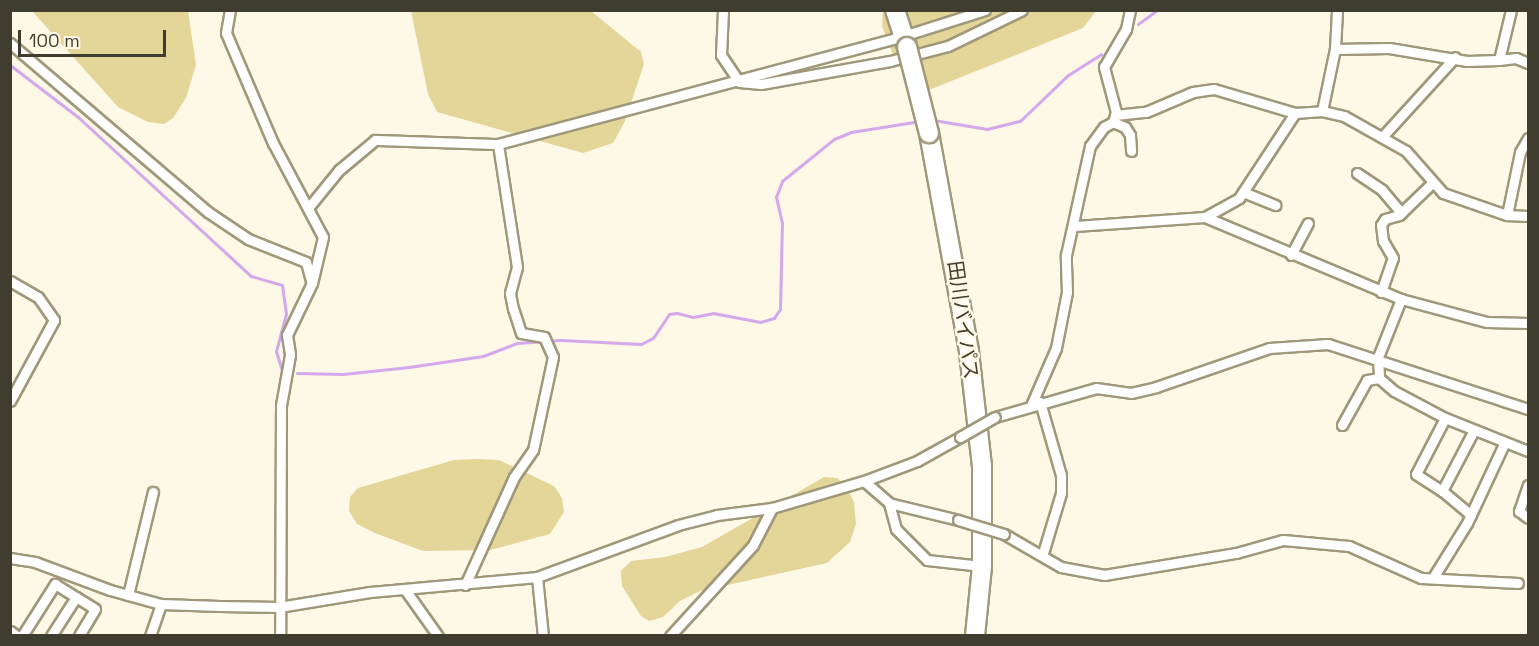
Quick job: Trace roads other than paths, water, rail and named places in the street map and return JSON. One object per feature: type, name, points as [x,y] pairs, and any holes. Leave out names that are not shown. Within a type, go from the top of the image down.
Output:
[{"type":"highway","name":"田川バイパス","points":[[895,10],[929,133],[949,229],[969,352],[982,466],[982,566],[975,636]]},
{"type":"street","points":[[231,10],[225,24],[226,33],[273,143],[323,237],[312,283],[287,335],[290,355],[281,405],[280,636]]},
{"type":"street","points":[[723,10],[721,55],[739,82]]},
{"type":"street","points":[[308,208],[357,151],[375,140],[498,144],[681,94],[905,42],[985,10]]},
{"type":"street","points":[[739,82],[796,80],[901,58],[948,46],[1022,10]]},
{"type":"street","points":[[1130,10],[1126,29],[1104,67],[1114,119],[1125,127],[1130,135],[1131,151]]},
{"type":"street","points":[[1322,111],[1335,49],[1338,10]]},
{"type":"street","points":[[1499,60],[1511,10]]},
{"type":"street","points":[[10,43],[208,212],[248,239],[306,262],[312,283]]},
{"type":"street","points":[[1335,49],[1389,48],[1455,57],[1499,60],[1516,58],[1528,63]]},
{"type":"street","points":[[1382,137],[1455,57]]},
{"type":"street","points":[[1043,553],[1058,510],[1061,475],[1036,403],[1056,348],[1067,292],[1066,255],[1075,226],[1090,146],[1104,127],[1114,119],[1146,112],[1193,92],[1214,89],[1295,113],[1322,111],[1344,116],[1406,151],[1431,184],[1443,193],[1507,215],[1528,216]]},
{"type":"street","points":[[1205,217],[1243,192],[1295,113]]},
{"type":"street","points":[[1507,215],[1520,152],[1528,138]]},
{"type":"street","points":[[465,585],[514,477],[533,450],[553,357],[545,341],[521,333],[513,309],[510,293],[517,267],[498,144]]},
{"type":"street","points":[[1357,173],[1382,190],[1401,213]]},
{"type":"street","points":[[1381,292],[1393,258],[1381,225],[1385,219],[1401,213],[1431,184]]},
{"type":"street","points":[[1243,192],[1276,205]]},
{"type":"street","points":[[1075,226],[1205,217],[1291,255],[1401,299],[1487,322],[1528,323]]},
{"type":"street","points":[[1291,255],[1308,223]]},
{"type":"street","points":[[10,281],[38,297],[54,320],[10,401]]},
{"type":"street","points":[[1378,378],[1378,357],[1401,299]]},
{"type":"street","points":[[10,558],[35,562],[128,595],[161,604],[279,607],[370,592],[406,591],[537,577],[678,525],[717,515],[772,508],[864,481],[917,461],[995,417],[1036,403],[1096,388],[1131,393],[1269,348],[1328,344],[1378,357],[1528,409]]},
{"type":"street","points":[[1378,378],[1394,391],[1445,418],[1528,451]]},
{"type":"street","points":[[1342,425],[1368,380],[1378,378]]},
{"type":"street","points":[[1445,418],[1416,474],[1442,491],[1470,515]]},
{"type":"street","points":[[1442,491],[1474,430]]},
{"type":"street","points":[[1434,576],[1470,515],[1505,442]]},
{"type":"street","points":[[864,481],[889,503],[1004,534],[1043,553],[1061,567],[1104,574],[1236,553],[1282,540],[1349,546],[1421,578],[1434,576],[1518,582]]},
{"type":"street","points":[[1528,485],[1519,511],[1528,518]]},
{"type":"street","points":[[128,595],[153,492]]},
{"type":"street","points":[[889,503],[896,529],[927,560],[982,566]]},
{"type":"street","points":[[670,636],[753,545],[772,508]]},
{"type":"street","points":[[537,577],[543,636]]},
{"type":"street","points":[[10,631],[20,636],[55,584],[95,609],[79,636]]},
{"type":"street","points":[[406,591],[438,636]]},
{"type":"street","points":[[51,636],[76,597]]},
{"type":"street","points":[[150,636],[161,604]]},
{"type":"waterway","points":[[1138,24],[1157,10]]},
{"type":"waterway","points":[[933,120],[987,129],[1020,121],[1068,75],[1101,54]]},
{"type":"waterway","points":[[10,65],[78,117],[251,276],[282,285],[286,314],[276,351],[282,371]]},
{"type":"waterway","points":[[297,373],[343,374],[409,367],[483,356],[517,343],[561,340],[641,344],[653,338],[669,314],[677,313],[693,317],[713,313],[760,322],[774,318],[780,309],[782,223],[776,197],[782,181],[834,139],[851,132],[920,121]]}]
